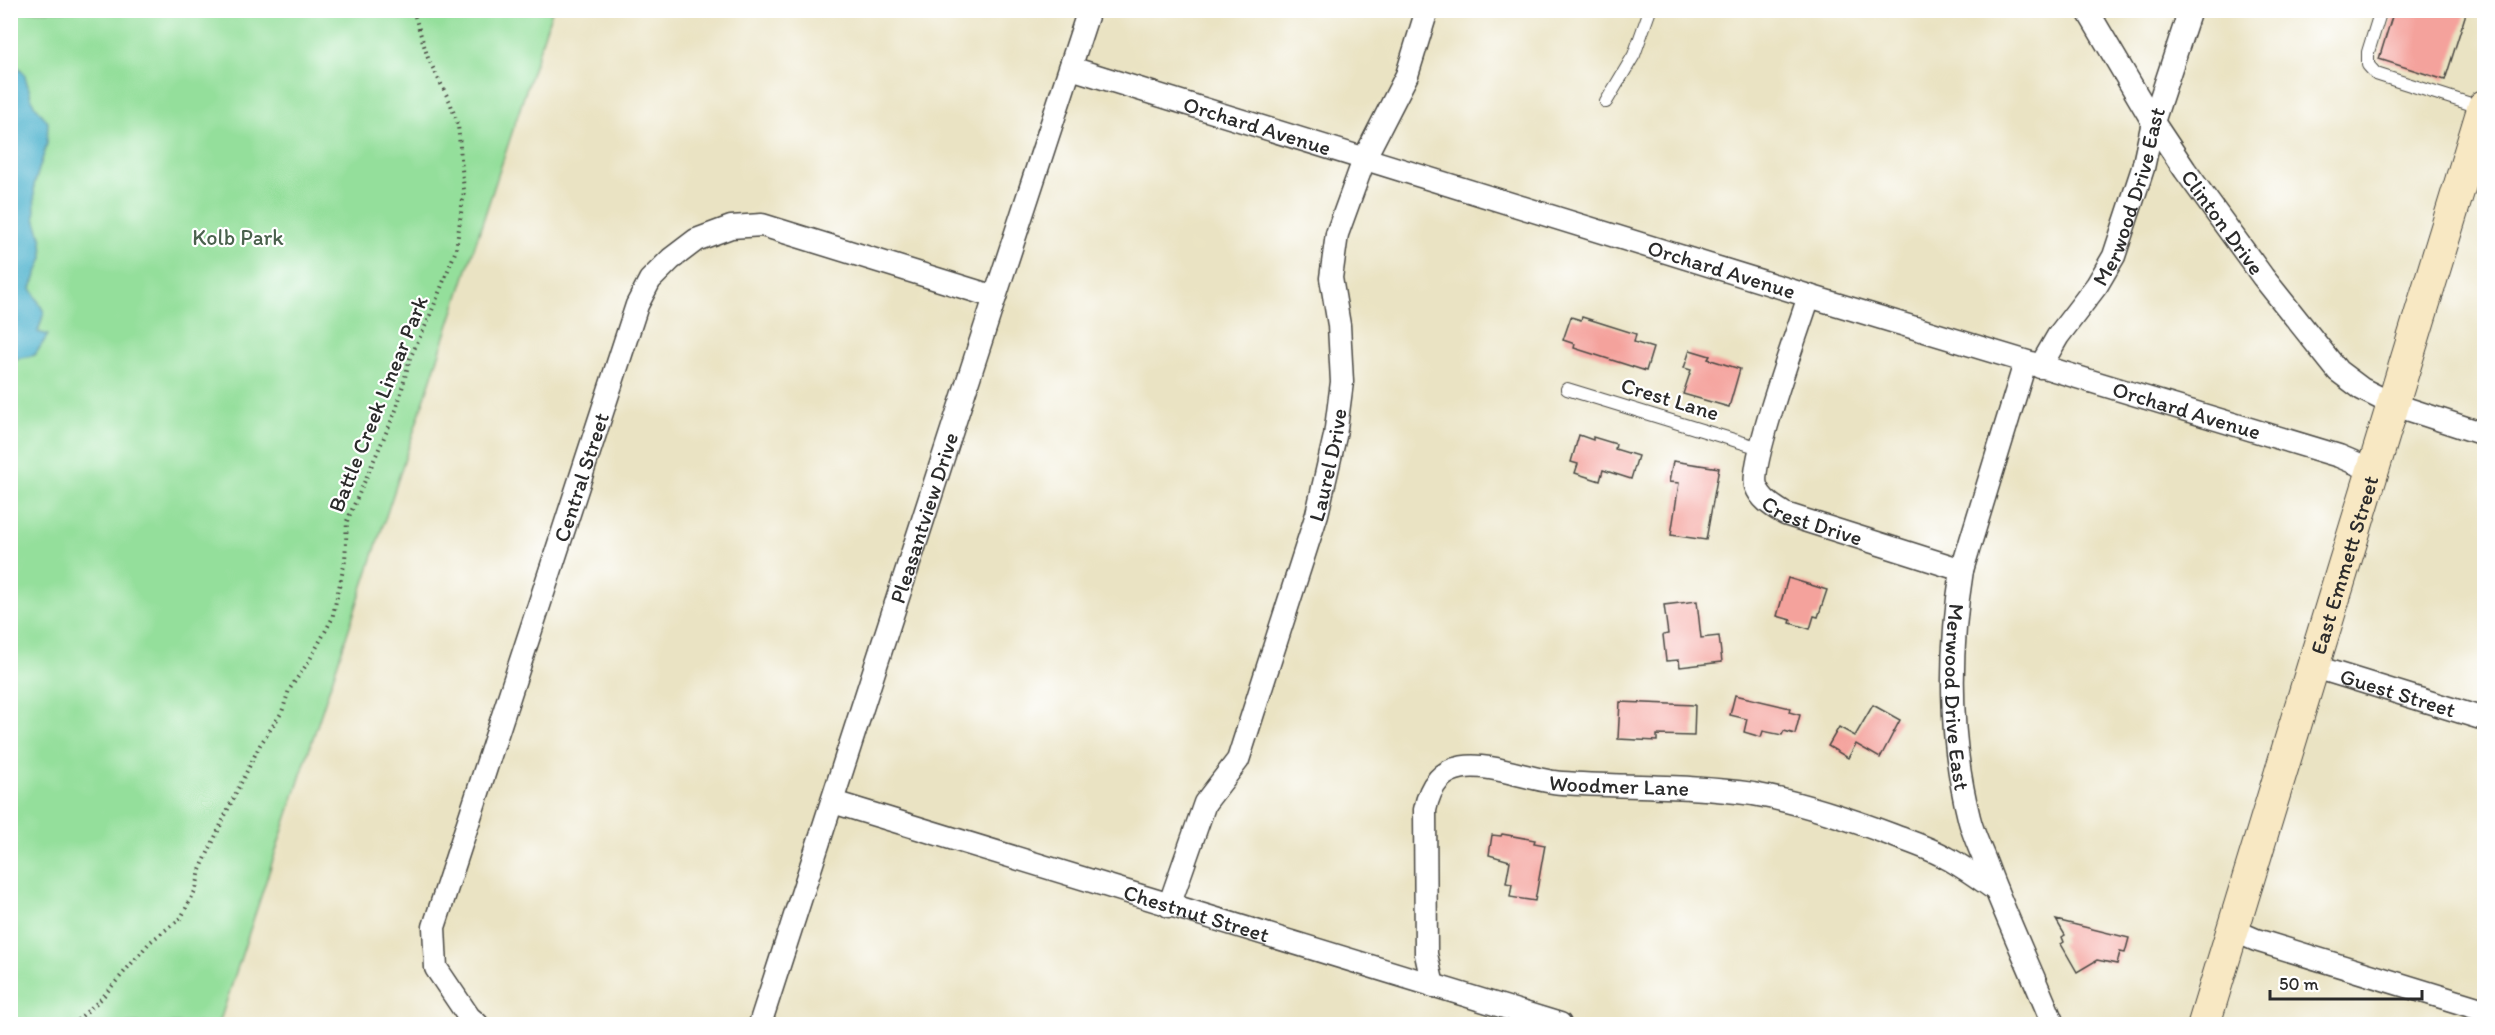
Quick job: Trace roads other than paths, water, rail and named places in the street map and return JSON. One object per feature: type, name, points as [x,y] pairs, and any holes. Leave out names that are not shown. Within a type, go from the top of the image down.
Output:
[{"type":"street","name":"Pleasantview Drive","points":[[760,1024],[1089,10]]},
{"type":"street","name":"Laurel Drive","points":[[1169,906],[1205,803],[1238,760],[1317,514],[1335,436],[1342,382],[1339,325],[1331,278],[1335,245],[1350,194],[1365,158],[1407,75],[1427,10]]},
{"type":"street","name":"Clinton Drive","points":[[2087,10],[2152,122],[2263,277],[2338,371],[2362,388],[2392,404]]},
{"type":"street","name":"Merwood Drive East","points":[[2053,1024],[1996,890],[1970,820],[1959,771],[1952,689],[1958,593],[1962,570],[2033,365],[2097,285],[2114,256],[2126,226],[2143,168],[2152,122],[2190,10]]},
{"type":"street","name":"Orchard Avenue","points":[[1071,68],[2033,365],[2339,456],[2372,470]]},
{"type":"street","name":"East Emmett Street","points":[[2204,1024],[2392,404],[2482,122]]},
{"type":"street","name":"Central Street","points":[[477,1024],[469,1017],[436,968],[434,927],[637,305],[650,280],[671,259],[696,240],[731,227],[762,225],[995,297]]},
{"type":"street","name":"Crest Drive","points":[[1809,296],[1760,448],[1755,484],[1761,496],[1785,514],[1962,570]]},
{"type":"street","points":[[2392,404],[2484,434]]},
{"type":"street","name":"Guest Street","points":[[2312,666],[2484,719]]},
{"type":"street","name":"Woodmer Lane","points":[[1433,986],[1426,954],[1425,810],[1428,793],[1437,781],[1452,771],[1468,765],[1494,768],[1559,783],[1752,794],[1804,806],[1861,823],[1945,857],[1996,890]]},
{"type":"street","name":"Chestnut Street","points":[[833,802],[1560,1024]]},
{"type":"street","points":[[2233,930],[2256,940],[2484,1011]]},
{"type":"lane","points":[[1606,102],[1634,56],[1650,10]]},
{"type":"lane","points":[[2380,10],[2368,52],[2368,65],[2376,74],[2482,122]]},
{"type":"lane","name":"Crest Lane","points":[[1567,389],[1760,448]]},
{"type":"water","points":[[10,59],[24,73],[33,103],[48,122],[47,144],[34,185],[35,218],[42,240],[43,258],[31,288],[44,312],[38,332],[48,335],[35,355],[11,360]]},
{"type":"park label","name":"Kolb Park","points":[[238,237]]}]
